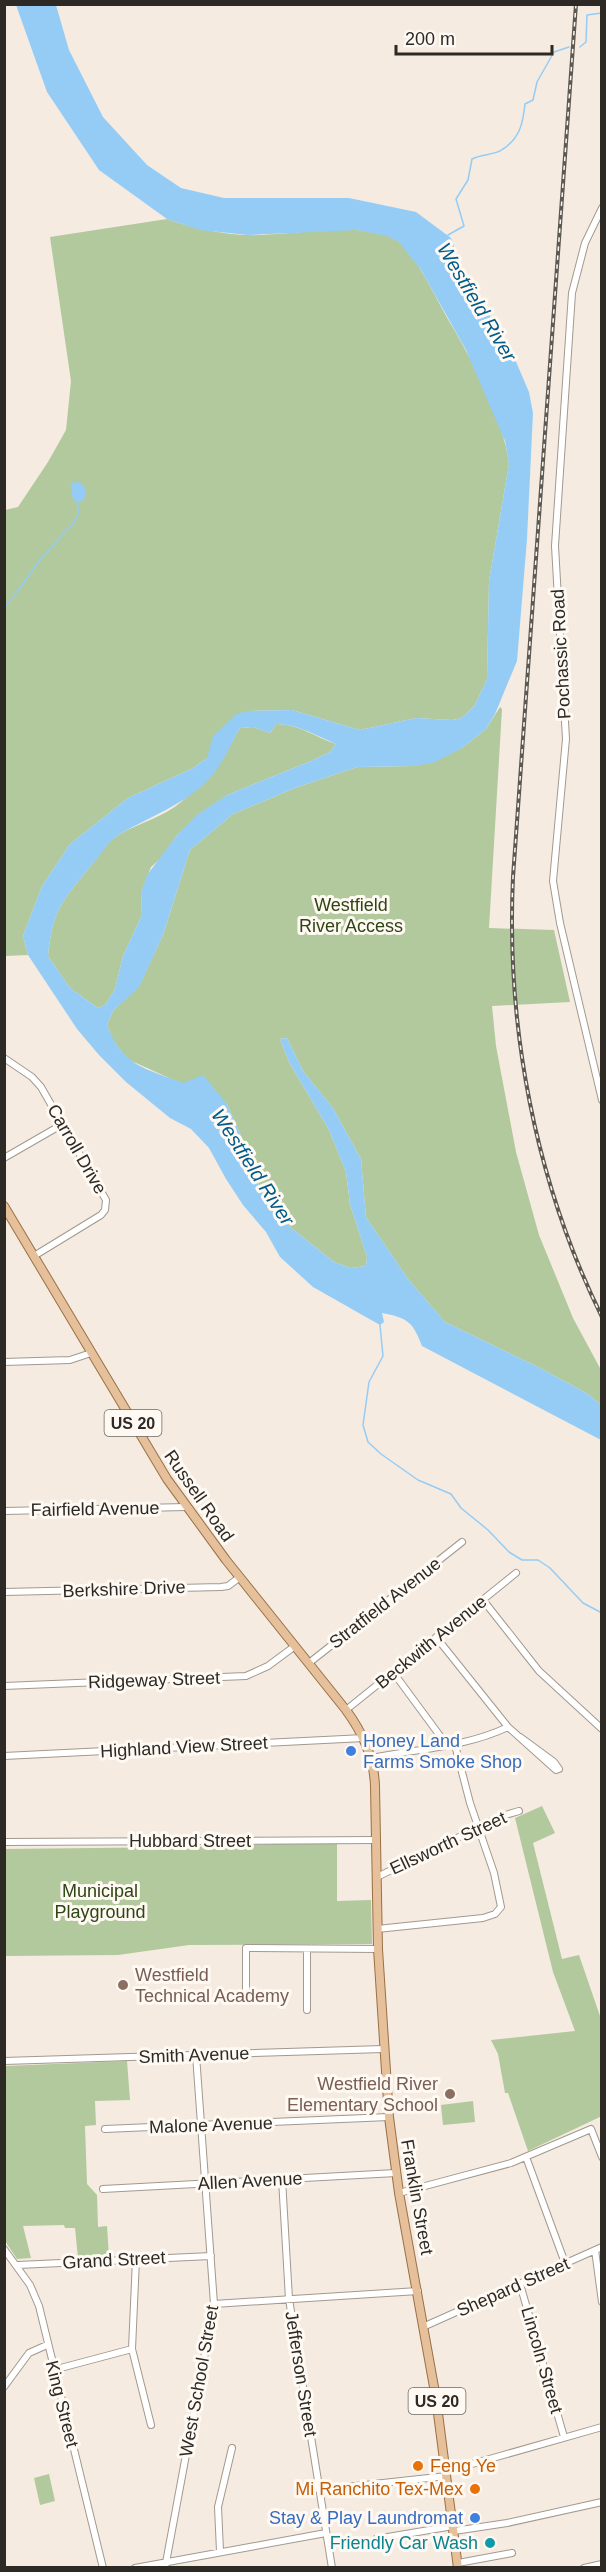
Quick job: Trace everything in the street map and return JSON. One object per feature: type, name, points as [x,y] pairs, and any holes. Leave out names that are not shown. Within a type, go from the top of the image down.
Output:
[{"type":"main road","name":"Russell Road","points":[[4,1206],[155,1460],[186,1507],[346,1710],[364,1738],[372,1758]]},
{"type":"main road","name":"Franklin Street","points":[[372,1758],[375,1779],[377,1929],[389,2117],[399,2193],[425,2326],[447,2472],[458,2565]]},
{"type":"street","name":"Pochassic Road","points":[[602,208],[585,243],[572,294],[555,546],[566,739],[553,881],[560,923],[602,1100]]},
{"type":"street","name":"Carroll Drive","points":[[4,1058],[35,1080],[103,1191],[106,1206],[98,1218],[34,1256]]},
{"type":"street","points":[[4,1158],[63,1124]]},
{"type":"street","points":[[4,1362],[64,1360],[91,1353]]},
{"type":"street","name":"Fairfield Avenue","points":[[4,1511],[186,1507]]},
{"type":"street","name":"Stratfield Avenue","points":[[309,1663],[462,1542]]},
{"type":"street","name":"Beckwith Avenue","points":[[346,1710],[516,1573]]},
{"type":"street","name":"Berkshire Drive","points":[[4,1592],[221,1587],[228,1586],[240,1577]]},
{"type":"street","points":[[483,1600],[539,1671],[602,1729]]},
{"type":"street","points":[[436,1637],[508,1727],[554,1762],[559,1769],[556,1770],[547,1765],[520,1737]]},
{"type":"street","name":"Ridgeway Street","points":[[4,1686],[246,1676],[268,1666],[295,1646]]},
{"type":"street","points":[[393,1672],[446,1744]]},
{"type":"street","points":[[372,1758],[446,1744],[455,1745],[491,1735],[508,1727]]},
{"type":"street","name":"Highland View Street","points":[[4,1756],[364,1738]]},
{"type":"street","points":[[377,1929],[483,1918],[499,1911],[501,1906],[494,1873],[470,1803],[455,1745]]},
{"type":"street","name":"Ellsworth Street","points":[[377,1877],[480,1829],[502,1816],[519,1811]]},
{"type":"street","name":"Hubbard Street","points":[[4,1842],[376,1840]]},
{"type":"street","points":[[246,1998],[246,1948],[378,1949]]},
{"type":"street","points":[[307,1949],[307,2010]]},
{"type":"street","name":"Smith Avenue","points":[[4,2061],[383,2049]]},
{"type":"street","name":"West School Street","points":[[164,2565],[214,2304],[196,2055]]},
{"type":"street","name":"Malone Avenue","points":[[105,2129],[389,2117]]},
{"type":"street","points":[[399,2193],[526,2157],[591,2129],[602,2157]]},
{"type":"street","points":[[526,2157],[565,2263]]},
{"type":"street","name":"Allen Avenue","points":[[104,2189],[396,2173]]},
{"type":"street","name":"Jefferson Street","points":[[282,2179],[290,2299],[332,2568]]},
{"type":"street","points":[[598,2248],[602,2302]]},
{"type":"street","name":"Shepard Street","points":[[425,2326],[598,2248]]},
{"type":"street","name":"King Street","points":[[4,2249],[18,2265],[39,2306],[103,2568]]},
{"type":"street","name":"Grand Street","points":[[18,2265],[211,2256]]},
{"type":"street","points":[[136,2259],[132,2349],[151,2425]]},
{"type":"street","name":"Lincoln Street","points":[[520,2284],[564,2437]]},
{"type":"street","points":[[214,2304],[418,2292]]},
{"type":"street","points":[[4,2387],[29,2353],[47,2345]]},
{"type":"street","points":[[53,2370],[132,2349]]},
{"type":"street","points":[[319,2490],[447,2472],[602,2427]]},
{"type":"street","points":[[220,2551],[217,2534],[218,2507],[232,2448]]},
{"type":"street","points":[[376,2540],[507,2523],[602,2502]]},
{"type":"street","points":[[135,2568],[164,2565],[220,2551],[326,2534]]},
{"type":"street","points":[[458,2565],[512,2553]]},
{"type":"street","points":[[584,2568],[602,2564]]},
{"type":"green space","points":[[167,219],[206,230],[236,234],[263,235],[326,230],[368,231],[386,235],[399,242],[413,259],[461,341],[487,393],[501,430],[509,464],[489,581],[487,679],[475,705],[461,718],[452,720],[416,718],[360,730],[292,710],[248,711],[207,758],[193,768],[128,798],[70,844],[42,886],[23,936],[28,955],[5,956],[5,510],[18,507],[66,430],[71,381],[50,237]]},
{"type":"green space","name":"Westfield River Access","points":[[500,707],[502,709],[489,928],[554,930],[570,1002],[492,1006],[496,1046],[516,1152],[539,1235],[573,1318],[601,1370],[601,1405],[588,1394],[540,1368],[445,1322],[408,1279],[366,1217],[361,1159],[333,1108],[303,1071],[287,1038],[280,1039],[289,1062],[329,1130],[346,1172],[350,1204],[367,1257],[366,1266],[351,1268],[334,1262],[284,1222],[260,1191],[254,1165],[227,1104],[127,1059],[113,1040],[107,1025],[113,1011],[139,986],[163,935],[190,850],[233,814],[295,788],[357,767],[415,766],[462,748],[486,729]]},
{"type":"green space","points":[[276,724],[300,728],[336,744],[330,752],[311,761],[227,795],[178,834],[160,859],[151,867],[141,893],[142,915],[123,956],[115,989],[105,1005],[98,1008],[70,988],[48,956],[56,917],[65,898],[110,841],[127,830],[167,812],[200,785],[221,759],[240,728],[253,727],[270,733]]},
{"type":"green space","points":[[542,1806],[555,1833],[533,1843],[562,1959],[579,1955],[601,2019],[602,2116],[528,2151],[508,2093],[505,2093],[498,2054],[491,2040],[575,2031],[553,1972],[515,1818]]},
{"type":"green space","name":"Municipal Playground","points":[[337,1843],[337,1901],[371,1900],[372,1944],[189,1945],[118,1955],[5,1956],[4,1849]]},
{"type":"green space","points":[[127,2061],[130,2100],[95,2101],[96,2125],[85,2126],[87,2184],[97,2195],[98,2227],[107,2226],[109,2256],[78,2258],[75,2228],[65,2228],[64,2225],[23,2226],[31,2258],[17,2259],[5,2241],[5,2066]]},
{"type":"green space","points":[[473,2101],[475,2122],[443,2125],[441,2105]]},
{"type":"green space","points":[[49,2474],[55,2501],[40,2505],[34,2478]]},
{"type":"water","name":"Westfield River","points":[[16,5],[56,5],[69,50],[103,117],[147,165],[181,188],[224,198],[349,198],[416,212],[451,238],[463,272],[511,350],[529,392],[533,413],[527,539],[517,661],[495,714],[486,729],[462,748],[435,762],[415,766],[357,767],[295,788],[233,814],[190,850],[163,935],[139,987],[113,1011],[107,1025],[120,1050],[146,1069],[183,1083],[203,1075],[227,1104],[254,1165],[260,1191],[284,1222],[334,1262],[351,1268],[366,1266],[367,1257],[350,1204],[346,1172],[329,1130],[289,1062],[280,1039],[287,1038],[303,1071],[333,1108],[361,1159],[366,1217],[408,1279],[445,1322],[588,1394],[601,1405],[601,1440],[422,1346],[416,1331],[404,1319],[382,1313],[384,1322],[380,1325],[313,1287],[280,1257],[266,1232],[243,1205],[226,1179],[209,1148],[191,1129],[170,1118],[126,1082],[99,1055],[77,1029],[28,955],[23,936],[42,886],[70,844],[128,798],[193,768],[207,758],[213,736],[236,714],[248,711],[292,710],[360,730],[416,718],[452,720],[461,718],[475,705],[487,679],[489,581],[509,464],[505,441],[466,350],[421,270],[399,242],[387,236],[357,230],[248,235],[200,230],[167,219],[99,170],[47,92]],"holes":[[[276,724],[307,731],[336,744],[330,752],[227,795],[198,814],[178,834],[147,875],[141,893],[142,915],[123,956],[115,989],[105,1005],[98,1008],[70,988],[48,956],[50,940],[56,917],[65,898],[104,849],[120,834],[178,803],[199,788],[218,767],[240,728],[253,727],[270,733]]]},
{"type":"water","points":[[80,482],[86,489],[84,500],[77,503],[72,497],[72,485],[68,483]]},
{"type":"waterway","points":[[580,47],[586,42],[587,15],[602,13]]},
{"type":"waterway","name":"Westfield River","points":[[448,235],[464,226],[456,199],[468,180],[472,159],[500,151],[509,145],[522,124],[525,104],[533,100],[537,82],[554,52],[569,47]]},
{"type":"waterway","points":[[13,597],[40,560],[74,522],[78,514],[78,503]]},
{"type":"waterway","points":[[6,605],[11,600]]},
{"type":"waterway","points":[[380,1325],[383,1356],[369,1382],[363,1425],[368,1442],[418,1480],[451,1494],[461,1508],[488,1530],[509,1552],[522,1560],[538,1560],[550,1568],[583,1603],[602,1613]]},
{"type":"railway","points":[[576,4],[513,877],[512,933],[520,1046],[543,1158],[559,1212],[602,1317]]},
{"type":"place","name":"Honey Land Farms Smoke Shop","points":[[351,1751]]},
{"type":"place","name":"Westfield Technical Academy","points":[[123,1985]]},
{"type":"place","name":"Westfield River Elementary School","points":[[450,2094]]},
{"type":"place","name":"Feng Ye","points":[[418,2466]]},
{"type":"place","name":"Mi Ranchito Tex-Mex","points":[[475,2489]]},
{"type":"place","name":"Stay & Play Laundromat","points":[[475,2518]]},
{"type":"place","name":"Friendly Car Wash","points":[[490,2543]]}]
